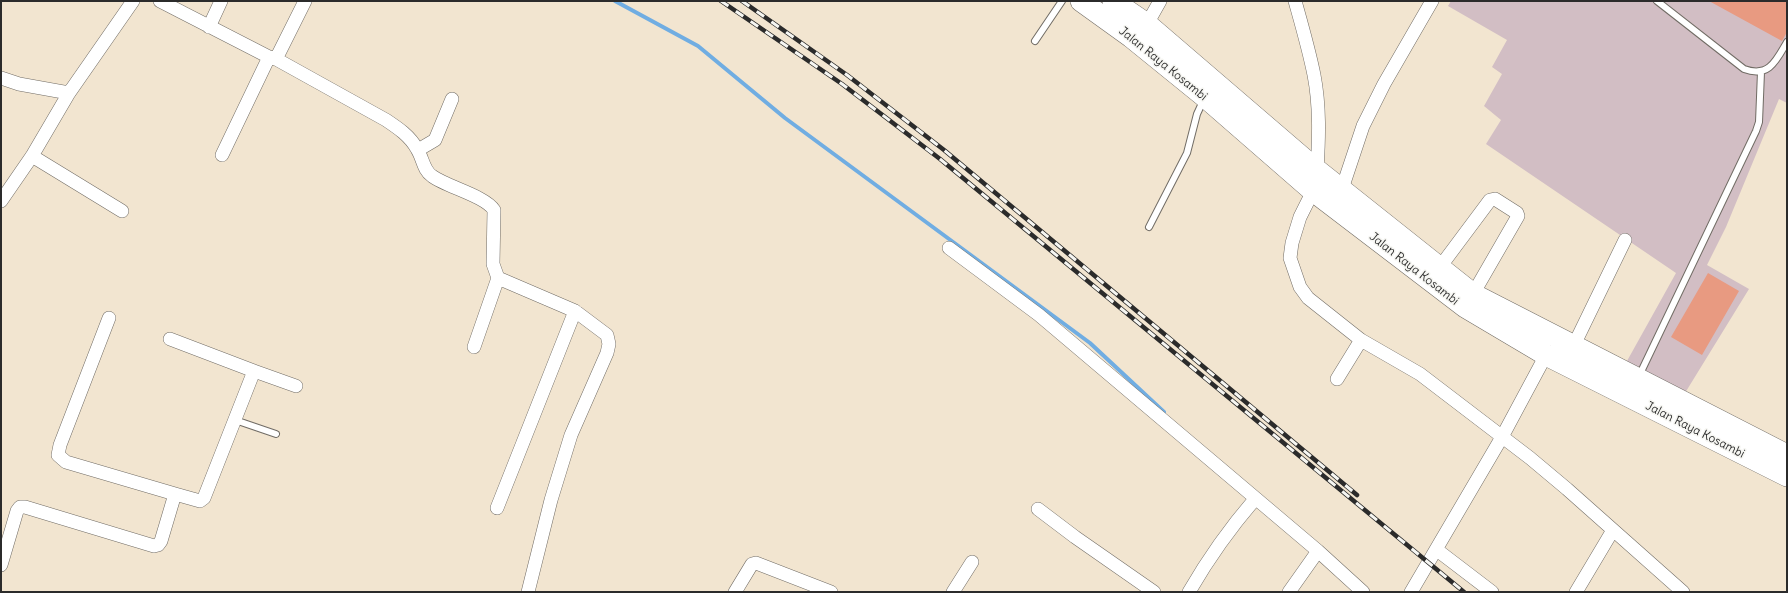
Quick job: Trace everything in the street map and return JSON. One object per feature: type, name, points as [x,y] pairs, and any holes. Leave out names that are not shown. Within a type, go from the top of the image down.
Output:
[{"type":"highway","name":"Jalan Raya Kosambi","points":[[1081,1],[1131,37],[1205,97],[1314,191],[1465,307],[1546,356],[1787,476]]},
{"type":"highway","name":"Jalan Raya Kosambi","points":[[1114,1],[1147,24],[1317,170],[1474,294],[1787,455]]},
{"type":"street","points":[[1,201],[32,156],[69,93],[133,1]]},
{"type":"street","points":[[160,1],[273,58],[386,120],[410,138],[418,150],[423,165],[431,176],[486,203],[494,210],[493,264],[498,278],[474,347]]},
{"type":"street","points":[[209,26],[221,1]]},
{"type":"street","points":[[222,155],[305,1]]},
{"type":"street","points":[[1147,24],[1160,1]]},
{"type":"street","points":[[1295,1],[1314,76],[1318,118],[1317,170]]},
{"type":"street","points":[[1342,189],[1363,126],[1384,84],[1432,1]]},
{"type":"street","points":[[1,78],[19,84],[69,93]]},
{"type":"street","points":[[418,150],[435,140],[452,98]]},
{"type":"street","points":[[32,156],[122,211]]},
{"type":"street","points":[[1314,191],[1300,217],[1292,243],[1290,258],[1293,272],[1300,287],[1308,298],[1360,340],[1420,374],[1502,437],[1567,489],[1683,592]]},
{"type":"street","points":[[1440,267],[1490,200],[1495,200],[1517,213],[1518,216],[1474,294]]},
{"type":"street","points":[[1574,345],[1625,240]]},
{"type":"street","points":[[949,248],[1039,315],[1318,551],[1363,592]]},
{"type":"street","points":[[498,278],[575,310],[607,335],[608,348],[571,435],[551,500],[528,592]]},
{"type":"street","points":[[497,508],[575,310]]},
{"type":"street","points":[[109,318],[60,445],[58,456],[66,462],[200,500],[204,498],[254,371]]},
{"type":"street","points":[[170,338],[296,386]]},
{"type":"street","points":[[1337,380],[1360,340]]},
{"type":"street","points":[[1411,592],[1502,437],[1546,356]]},
{"type":"street","points":[[1,565],[17,511],[20,507],[25,507],[154,546],[158,545],[161,541],[175,494]]},
{"type":"street","points":[[1189,592],[1207,561],[1234,523],[1255,499]]},
{"type":"street","points":[[1038,509],[1075,537],[1154,592]]},
{"type":"street","points":[[1576,592],[1613,530]]},
{"type":"street","points":[[1437,550],[1492,592]]},
{"type":"street","points":[[1289,592],[1318,551]]},
{"type":"street","points":[[953,592],[972,562]]},
{"type":"street","points":[[735,592],[752,564],[756,563],[831,592]]},
{"type":"lane","points":[[1035,41],[1062,1]]},
{"type":"lane","points":[[1657,1],[1744,69],[1752,72],[1761,72],[1768,68],[1776,61],[1787,42]]},
{"type":"lane","points":[[1638,379],[1756,131],[1759,117],[1761,72]]},
{"type":"lane","points":[[1149,227],[1187,153],[1197,114],[1205,97]]},
{"type":"lane","points":[[235,420],[276,434]]},
{"type":"shaded area","points":[[1451,1],[1787,1],[1787,103],[1779,99],[1726,227],[1707,265],[1749,289],[1685,393],[1627,361],[1676,273],[1486,144],[1501,120],[1484,106],[1502,74],[1492,67],[1507,40],[1448,6]]},
{"type":"building","points":[[1709,1],[1787,1],[1787,32],[1782,41]]},
{"type":"building","points":[[1708,273],[1739,291],[1702,355],[1671,337]]},
{"type":"waterway","points":[[615,1],[698,46],[785,118],[1090,343],[1164,412]]},
{"type":"railway","points":[[721,1],[842,84],[940,159],[1464,592]]},
{"type":"railway","points":[[742,1],[847,75],[944,150],[1357,495]]}]
